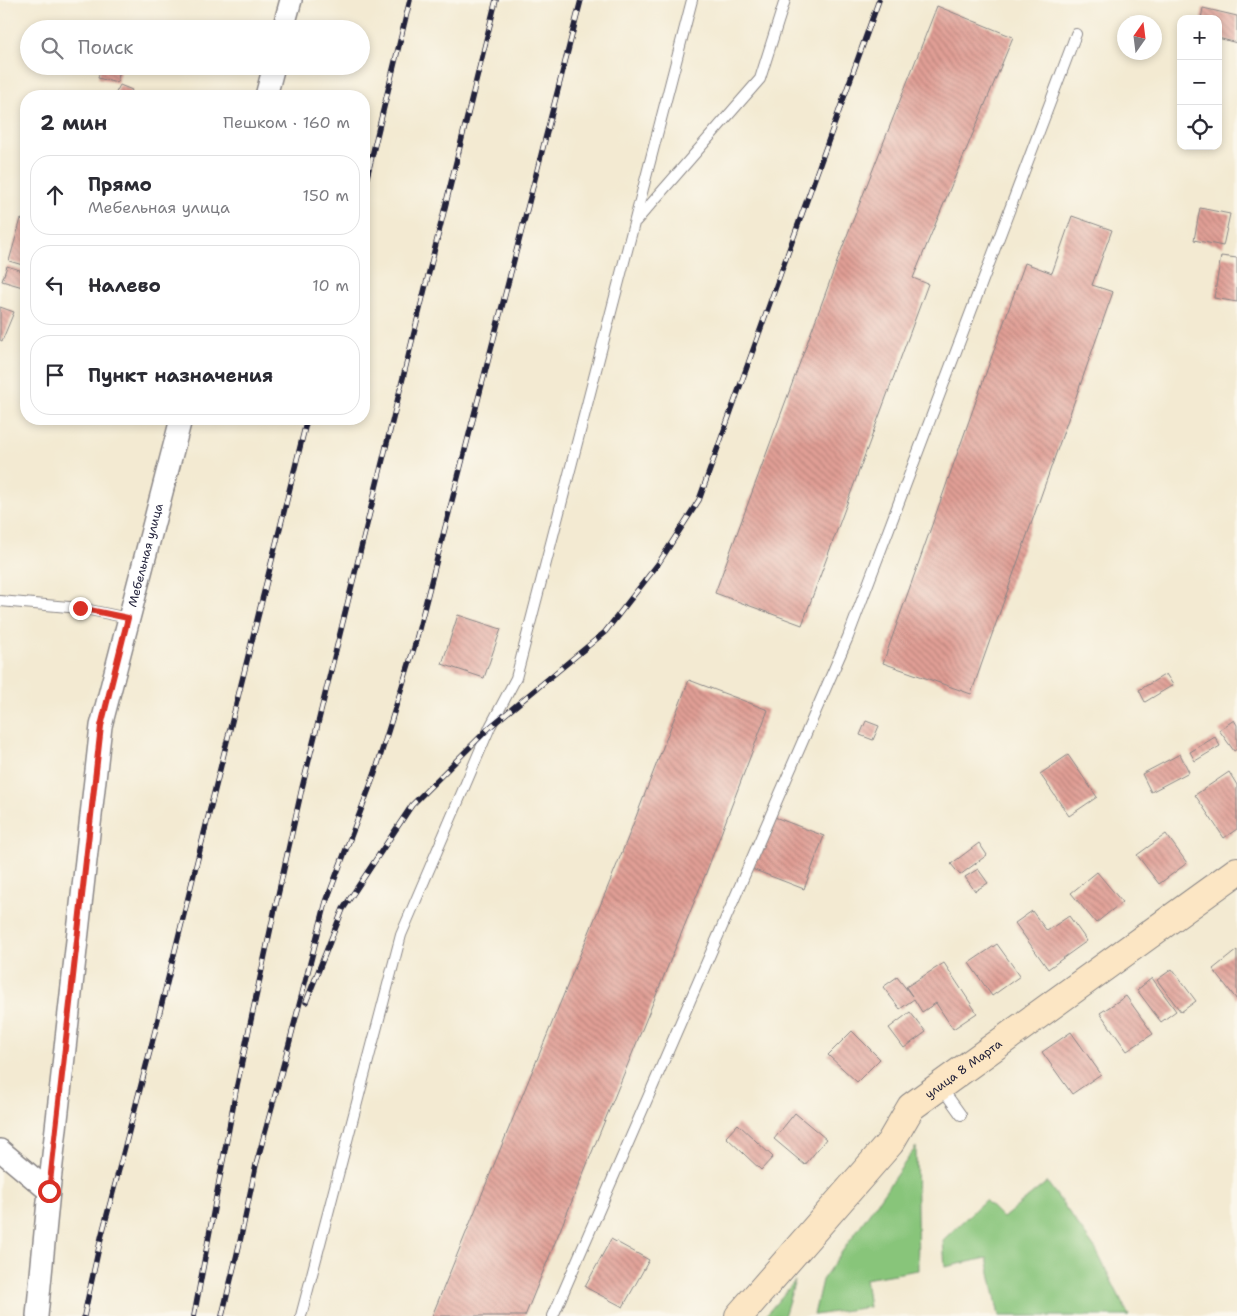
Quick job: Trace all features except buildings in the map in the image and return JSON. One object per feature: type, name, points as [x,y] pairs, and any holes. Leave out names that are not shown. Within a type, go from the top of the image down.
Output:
[{"type":"main road","name":"улица 8 Марта","points":[[739,1316],[890,1143],[911,1107],[1237,871]]},
{"type":"street","points":[[286,20],[291,0]]},
{"type":"street","points":[[268,90],[272,75]]},
{"type":"street","name":"Мебельная улица","points":[[38,1316],[49,1191],[101,726],[179,425]]},
{"type":"street","points":[[0,1150],[49,1191]]},
{"type":"lane","points":[[301,1316],[402,935],[490,727],[516,678],[692,0]]},
{"type":"lane","points":[[634,224],[760,79],[785,0]]},
{"type":"lane","points":[[553,1316],[848,637],[1076,34]]},
{"type":"lane","points":[[0,601],[80,608],[128,618]]},
{"type":"lane","points":[[940,1086],[961,1116]]},
{"type":"green space","points":[[916,1147],[918,1270],[865,1279],[869,1307],[814,1315],[822,1280]]},
{"type":"green space","points":[[1047,1182],[1096,1250],[1129,1316],[999,1316],[987,1258],[945,1267],[943,1240],[985,1200],[1003,1218]]},
{"type":"green space","points":[[795,1281],[784,1316],[765,1316]]},
{"type":"railway","points":[[370,164],[410,0]]},
{"type":"railway","points":[[194,1316],[237,1085],[302,788],[496,0]]},
{"type":"railway","points":[[222,1316],[256,1165],[326,902],[375,773],[414,648],[581,0]]},
{"type":"railway","points":[[306,1002],[343,909],[412,805],[490,727],[605,632],[658,564],[699,500],[879,0]]},
{"type":"railway","points":[[84,1316],[101,1238],[151,1047],[306,425]]},
{"type":"route","points":[[49,1191],[101,726],[128,618],[80,608]]}]
